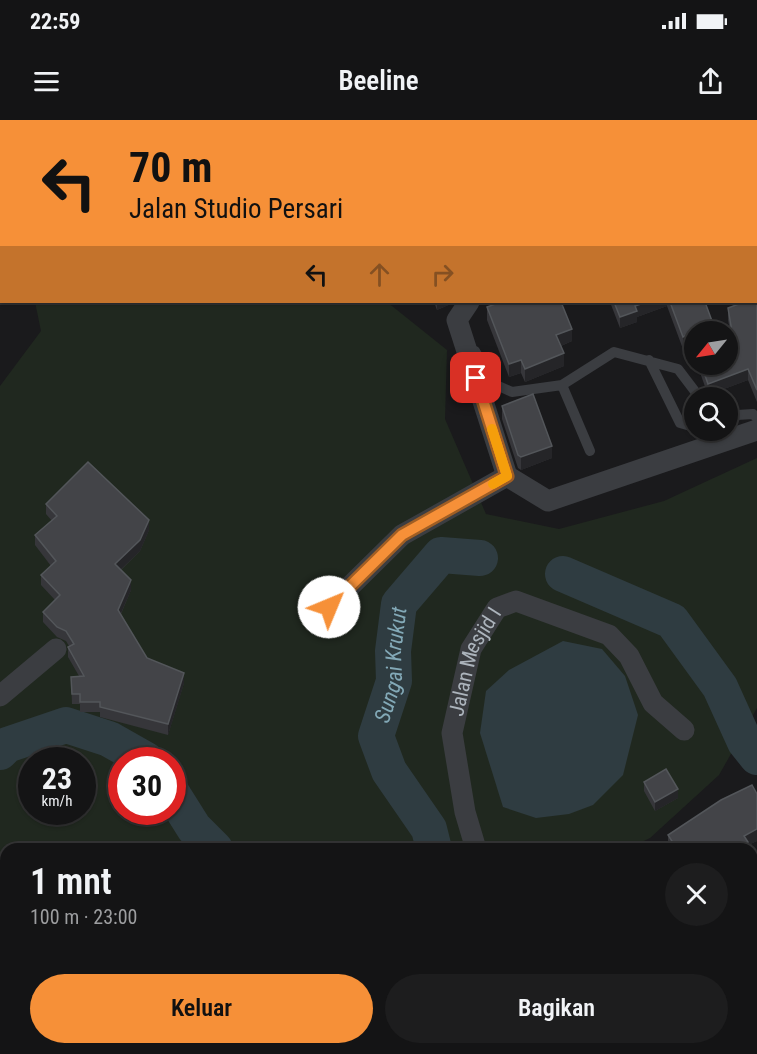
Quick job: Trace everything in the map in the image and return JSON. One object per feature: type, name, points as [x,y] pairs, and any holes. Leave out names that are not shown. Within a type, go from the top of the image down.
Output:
[{"type":"street","points":[[468,303],[457,320],[507,476],[548,501],[757,430]]},
{"type":"street","points":[[329,607],[402,535],[507,476]]},
{"type":"street","name":"Jalan Mesjid I","points":[[474,843],[465,812],[452,733],[471,649],[497,608],[516,601],[609,635],[629,656],[653,703],[684,730]]},
{"type":"street","points":[[0,696],[56,649]]},
{"type":"lane","points":[[457,320],[494,384],[512,392],[562,385],[614,351],[678,369],[692,387]]},
{"type":"lane","points":[[649,360],[681,423],[684,424]]},
{"type":"lane","points":[[562,385],[590,451]]},
{"type":"lane","points":[[738,415],[753,414],[757,418]]},
{"type":"shaded area","points":[[35,303],[388,303],[447,350],[445,419],[486,514],[559,529],[664,501],[757,458],[757,708],[719,775],[650,838],[640,843],[0,843],[0,386],[41,331]]},
{"type":"shaded area","points":[[563,641],[602,649],[625,676],[638,715],[623,775],[593,805],[569,814],[536,818],[503,807],[480,733],[486,691],[509,670]]},
{"type":"building","points":[[498,303],[561,303],[572,329],[556,335],[564,353],[525,369],[521,360],[509,364],[487,307]]},
{"type":"building","points":[[614,303],[644,303],[635,306],[637,311],[620,317]]},
{"type":"building","points":[[670,303],[705,303],[712,321],[684,321],[684,337]]},
{"type":"building","points":[[741,303],[757,303],[757,390],[748,369],[738,373],[738,321],[730,321],[728,308]]},
{"type":"building","points":[[705,375],[732,375],[708,384]]},
{"type":"building","points":[[533,394],[552,446],[521,457],[518,455],[502,406]]},
{"type":"building","points":[[88,462],[149,520],[140,540],[115,564],[131,580],[118,610],[147,658],[184,673],[168,724],[100,707],[100,702],[80,702],[80,694],[72,694],[71,677],[84,676],[68,647],[74,644],[66,631],[57,627],[43,612],[60,595],[41,575],[56,561],[35,535],[57,516],[46,504]]},
{"type":"building","points":[[666,769],[678,789],[655,802],[644,782]]},
{"type":"building","points":[[752,785],[757,794],[757,829],[744,836],[748,842],[673,843],[668,835],[721,800]]},
{"type":"waterway","name":"Sungai Krukut","points":[[432,843],[429,829],[389,771],[376,736],[394,681],[393,651],[399,604],[441,555],[480,558]]},
{"type":"waterway","name":"Sungai Krukut","points":[[563,574],[672,621],[720,687],[745,742],[757,757]]},
{"type":"waterway","name":"Sungai Krukut","points":[[0,752],[7,745],[66,725],[109,739],[123,747]]},
{"type":"waterway","name":"Sungai Krukut","points":[[186,815],[194,828],[209,843]]},
{"type":"slow traffic","points":[[492,429],[507,476],[493,484]]},
{"type":"route","points":[[329,607],[402,535],[507,476],[476,378]]}]
